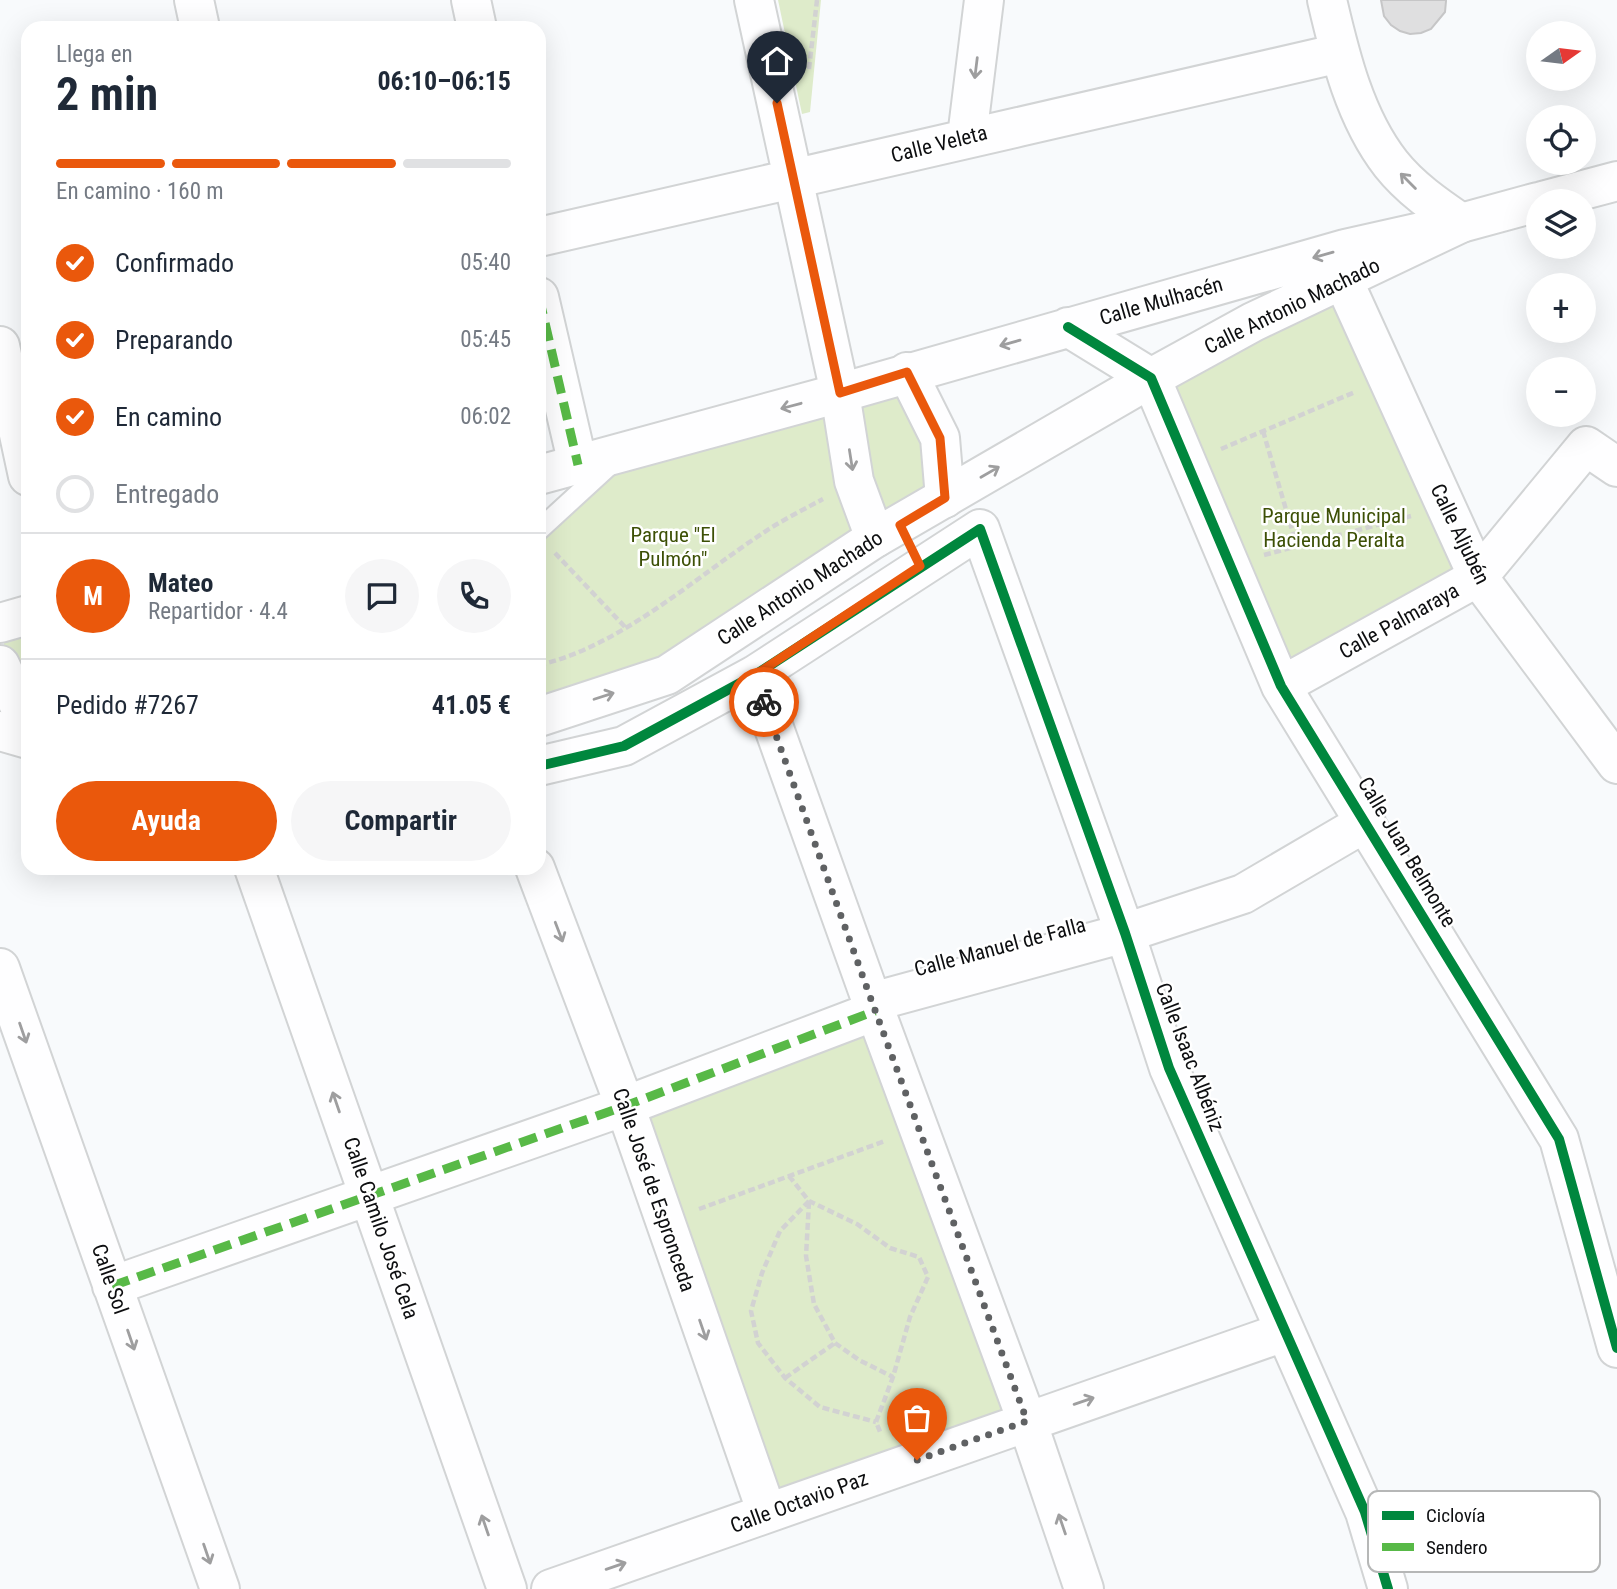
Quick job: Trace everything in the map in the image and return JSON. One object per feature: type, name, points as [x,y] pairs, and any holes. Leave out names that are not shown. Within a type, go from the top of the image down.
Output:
[{"type":"street","points":[[194,0],[199,21]]},
{"type":"street","points":[[471,0],[476,21]]},
{"type":"street","points":[[546,764],[624,746],[755,675],[920,566],[887,532],[854,481],[840,393],[754,0]]},
{"type":"street","points":[[967,137],[984,0]]},
{"type":"street","points":[[1327,0],[1340,54],[1365,121],[1391,164],[1423,196],[1461,223],[1526,206]]},
{"type":"street","name":"Calle Veleta","points":[[546,235],[794,180],[967,137],[1340,54]]},
{"type":"street","points":[[1588,189],[1617,181]]},
{"type":"street","name":"Calle Antonio Machado","points":[[546,715],[667,675],[887,532],[1151,378],[1253,322],[1461,223]]},
{"type":"street","name":"Calle Mulhacén","points":[[546,473],[840,393],[1345,249],[1461,223]]},
{"type":"street","name":"Calle Aljubén","points":[[1343,279],[1478,577],[1617,764]]},
{"type":"street","points":[[546,327],[578,465]]},
{"type":"street","points":[[1068,327],[1151,378]]},
{"type":"street","points":[[10,351],[21,427]]},
{"type":"street","points":[[907,372],[940,438],[945,498]]},
{"type":"street","name":"Calle Juan Belmonte","points":[[1151,378],[1281,686],[1559,1139],[1610,1294],[1617,1348]]},
{"type":"street","name":"Calle Palmaraya","points":[[1281,686],[1478,577],[1586,446],[1617,467]]},
{"type":"street","name":"Calle Isaac Albéniz","points":[[920,566],[980,528],[1125,933],[1169,1068],[1368,1525]]},
{"type":"street","points":[[0,665],[15,716]]},
{"type":"street","points":[[755,675],[873,1006],[1027,1421],[1084,1589]]},
{"type":"street","name":"Calle Manuel de Falla","points":[[112,1286],[625,1106],[873,1006],[1125,933],[1243,894],[1366,821]]},
{"type":"street","name":"Calle Camilo José Cela","points":[[256,875],[507,1589]]},
{"type":"street","name":"Calle José de Espronceda","points":[[537,875],[625,1106],[767,1513]]},
{"type":"street","name":"Calle Sol","points":[[0,968],[220,1589]]},
{"type":"street","name":"Calle Octavio Paz","points":[[551,1589],[1284,1332]]},
{"type":"street","name":"Calle Isaac Albéniz","points":[[1383,1572],[1388,1589]]},
{"type":"lane","points":[[546,524],[623,452]]},
{"type":"path","points":[[807,82],[817,0]]},
{"type":"path","points":[[1187,464],[1388,377]]},
{"type":"path","points":[[1263,431],[1297,547]]},
{"type":"path","points":[[546,664],[564,660],[626,628],[765,531],[854,481]]},
{"type":"path","points":[[1230,564],[1446,506]]},
{"type":"path","points":[[549,548],[626,628]]},
{"type":"path","points":[[665,1221],[918,1128]]},
{"type":"path","points":[[789,1176],[809,1201],[857,1224],[890,1248],[919,1257],[928,1277],[910,1318],[893,1377],[876,1422],[895,1468]]},
{"type":"path","points":[[809,1201],[806,1256],[814,1304],[835,1343],[859,1360],[893,1377]]},
{"type":"path","points":[[809,1201],[780,1231],[762,1273],[751,1311],[758,1343],[785,1378],[820,1407],[876,1422]]},
{"type":"path","points":[[785,1378],[835,1343]]},
{"type":"green space","points":[[778,0],[821,0],[810,112],[802,114]]},
{"type":"green space","name":"Parque Municipal Hacienda Peralta","points":[[1343,280],[1478,577],[1281,686],[1151,378]]},
{"type":"green space","name":"Parque \"El Pulmón\"","points":[[907,372],[945,498],[667,675],[546,715],[546,524],[623,452]]},
{"type":"green space","points":[[21,617],[21,695],[5,666],[7,620]]},
{"type":"green space","points":[[875,1011],[1027,1421],[767,1513],[625,1106]]},
{"type":"building","points":[[1381,0],[1446,0],[1445,12],[1431,29],[1410,34],[1391,25],[1384,16]]},
{"type":"marked path","points":[[546,327],[578,465]]},
{"type":"marked path","points":[[112,1286],[625,1106],[875,1011]]},
{"type":"cycle path","points":[[1068,327],[1151,378],[1281,686],[1559,1139],[1617,1348]]},
{"type":"cycle path","points":[[546,764],[624,746],[755,675],[980,529],[1125,933],[1169,1068],[1368,1522]]},
{"type":"cycle path","points":[[1383,1572],[1388,1589]]},
{"type":"way so far","points":[[764,702],[1027,1421],[917,1460]]},
{"type":"route","points":[[764,702],[755,675],[920,566],[900,525],[945,498],[940,438],[907,372],[840,393],[777,103]]}]
